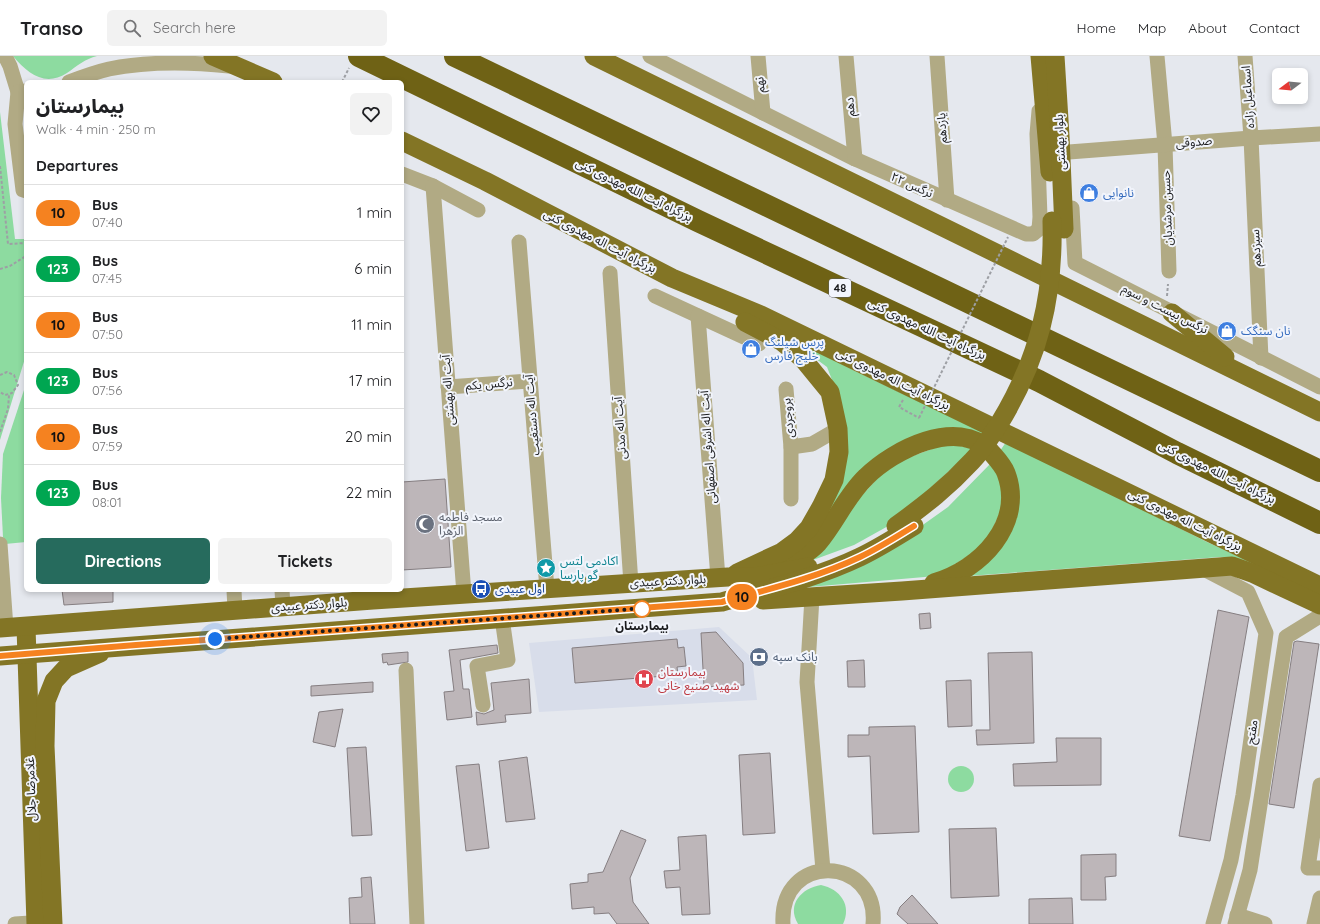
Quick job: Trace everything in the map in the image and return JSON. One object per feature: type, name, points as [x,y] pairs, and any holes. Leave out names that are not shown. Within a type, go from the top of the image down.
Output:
[{"type":"highway","name":"بزرگراه آیت الله مهدوی کنی","points":[[359,56],[698,221],[1039,381],[1177,453],[1320,523]]},
{"type":"highway","points":[[455,56],[1320,471]]},
{"type":"main road","points":[[213,56],[268,80]]},
{"type":"main road","name":"بلوار بهشتی","points":[[1040,56],[1058,225]]},
{"type":"main road","name":"بلوار بهشتی","points":[[1055,56],[1060,136],[1058,225]]},
{"type":"main road","points":[[598,57],[1320,412]]},
{"type":"main road","name":"بزرگراه آیت اله مهدوی کنی","points":[[404,143],[485,181],[672,278],[761,316],[1282,568],[1317,597]]},
{"type":"main road","points":[[905,526],[973,460],[1005,414],[1023,381],[1036,345],[1050,286],[1058,225]]},
{"type":"main road","points":[[672,278],[731,314],[781,340],[803,359],[830,392],[838,429],[839,452],[834,480],[809,528],[797,541],[782,552],[723,578]]},
{"type":"main road","points":[[1169,311],[1247,376]]},
{"type":"main road","points":[[755,577],[795,559],[817,543],[849,496],[865,477],[884,460],[910,446],[937,438],[956,436],[978,443],[988,449],[1006,472],[1010,497],[1007,518],[996,541],[982,558],[964,571],[941,581],[902,591]]},
{"type":"main road","name":"بلوار دکتر عبیدی","points":[[3,628],[235,610],[282,598],[464,594],[755,577],[806,568],[833,559],[905,526]]},
{"type":"main road","name":"بلوار دکتر عبیدی","points":[[0,656],[722,602],[801,580],[836,568],[882,546],[905,526]]},
{"type":"main road","points":[[722,602],[902,591],[1232,566],[1317,597]]},
{"type":"main road","name":"غلامرضا جلال","points":[[26,626],[44,923]]},
{"type":"main road","name":"غلامرضا جلال","points":[[44,923],[44,746],[46,701],[54,681],[66,668],[88,657],[120,646]]},
{"type":"street","points":[[5,56],[22,91],[21,123],[24,190]]},
{"type":"street","name":"نرگس ۲۲","points":[[650,56],[666,60],[763,113],[855,159],[1026,234],[1033,234],[1039,229],[1040,217],[1037,134],[1042,76]]},
{"type":"street","name":"نهم","points":[[758,56],[763,113]]},
{"type":"street","name":"دهم","points":[[846,56],[855,159]]},
{"type":"street","name":"یازدهم","points":[[937,56],[947,200]]},
{"type":"street","points":[[1055,56],[1069,152]]},
{"type":"street","name":"حسین مرشدیان","points":[[1157,56],[1164,145],[1169,271]]},
{"type":"street","name":"اسماعیل زاده","points":[[1245,56],[1251,138]]},
{"type":"street","points":[[79,80],[90,78],[110,69],[153,64],[195,63],[239,67]]},
{"type":"street","name":"صدوقی","points":[[1069,152],[1320,134]]},
{"type":"street","name":"سیزدهم","points":[[1251,138],[1260,358]]},
{"type":"street","name":"نرگس بیست و سوم","points":[[1069,152],[1075,263],[1260,358],[1320,387]]},
{"type":"street","points":[[404,175],[433,186],[478,210]]},
{"type":"street","name":"آیت اله بهشتی","points":[[433,186],[464,594]]},
{"type":"street","name":"آیت اله دستغیب","points":[[519,242],[547,589]]},
{"type":"street","name":"آیت اله مدنی","points":[[610,273],[631,584]]},
{"type":"street","points":[[655,296],[759,344]]},
{"type":"street","name":"آیت اله اشرفی اصفهانی","points":[[698,316],[723,578]]},
{"type":"street","name":"نرگس یکم","points":[[448,387],[529,380]]},
{"type":"street","name":"بروجردی","points":[[786,389],[791,447],[792,499]]},
{"type":"street","name":"بروجردی","points":[[791,447],[812,444],[838,429]]},
{"type":"street","name":"بروجردی","points":[[812,444],[839,452]]},
{"type":"street","points":[[0,544],[3,628]]},
{"type":"street","name":"مفتح","points":[[1202,568],[1248,592],[1266,633],[1243,795],[1232,860],[1213,924]]},
{"type":"street","points":[[234,592],[235,610]]},
{"type":"street","points":[[812,597],[807,682],[823,870]]},
{"type":"street","name":"مفتح","points":[[1236,920],[1250,870],[1286,637],[1320,616]]},
{"type":"street","points":[[483,705],[477,666],[508,660],[502,618]]},
{"type":"street","points":[[406,670],[417,924]]},
{"type":"street","points":[[1314,868],[1320,785]]},
{"type":"street","points":[[783,924],[782,911],[786,896],[795,883],[808,874],[823,870],[838,871],[851,876],[862,886],[870,899],[874,913],[872,924]]},
{"type":"street","points":[[1314,924],[1320,898]]},
{"type":"street","points":[[1236,920],[1265,924]]},
{"type":"street","points":[[15,924],[44,923]]},
{"type":"path","points":[[0,166],[8,244],[24,243]]},
{"type":"path","points":[[899,407],[919,418],[1008,237]]},
{"type":"path","points":[[0,269],[10,266],[24,257]]},
{"type":"path","points":[[1169,271],[1169,311]]},
{"type":"path","points":[[0,375],[7,372],[10,373],[16,378],[18,385],[15,391],[9,394],[0,392]]},
{"type":"path","points":[[0,432],[8,409],[9,394]]},
{"type":"shaded area","name":"بیمارستان شهید صنیع خانی","points":[[719,627],[752,658],[757,700],[539,712],[529,643]]},
{"type":"green space","points":[[13,56],[97,56],[85,61],[59,77],[44,79],[31,73]]},
{"type":"green space","points":[[0,112],[15,239],[24,239],[24,362],[0,440]]},
{"type":"green space","points":[[797,341],[855,371],[985,433],[981,438],[935,431],[830,518],[827,511],[834,385],[827,367],[804,350]]},
{"type":"green space","points":[[24,390],[24,542],[5,544],[3,537],[1,498],[3,454]]},
{"type":"green space","points":[[1006,442],[1254,564],[1220,557],[969,576],[1002,546],[1000,451]]},
{"type":"green space","points":[[948,443],[973,449],[890,525],[854,545],[813,560],[789,566],[837,522],[891,464]]},
{"type":"green space","points":[[992,462],[1002,483],[1002,509],[984,546],[936,576],[786,589],[889,549],[948,507]]},
{"type":"green space","points":[[961,766],[970,770],[974,779],[970,788],[961,792],[952,788],[948,779],[952,770]]},
{"type":"green space","points":[[821,885],[834,890],[839,894],[845,904],[846,910],[843,924],[798,924],[794,910],[798,898],[802,893]]},
{"type":"building","name":"مسجد فاطمه الزهرا","points":[[445,479],[451,567],[404,570],[404,482]]},
{"type":"building","points":[[62,592],[113,592],[113,602],[64,605]]},
{"type":"building","points":[[1218,610],[1249,617],[1210,841],[1179,836]]},
{"type":"building","points":[[930,613],[931,628],[920,629],[919,614]]},
{"type":"building","points":[[716,632],[743,663],[744,685],[704,687],[701,633]]},
{"type":"building","points":[[677,639],[678,648],[684,647],[686,666],[677,667],[678,675],[575,683],[572,648]]},
{"type":"building","points":[[1297,641],[1319,644],[1294,808],[1269,804],[1294,642]]},
{"type":"building","points":[[497,645],[498,653],[460,660],[463,689],[469,689],[472,717],[447,720],[444,692],[454,691],[449,650]]},
{"type":"building","points":[[408,652],[408,662],[388,665],[387,662],[383,663],[382,654]]},
{"type":"building","points":[[1032,652],[1034,743],[977,745],[976,730],[990,730],[988,653]]},
{"type":"building","points":[[864,660],[865,687],[848,687],[847,661]]},
{"type":"building","points":[[529,679],[531,713],[505,715],[506,722],[477,725],[476,712],[484,714],[494,710],[491,683]]},
{"type":"building","points":[[971,680],[972,726],[948,727],[946,681]]},
{"type":"building","points":[[373,682],[373,692],[311,696],[311,686]]},
{"type":"building","points":[[343,709],[335,747],[313,742],[319,712]]},
{"type":"building","points":[[915,726],[919,832],[873,834],[870,756],[848,757],[848,735],[869,735],[869,727]]},
{"type":"building","points":[[1056,738],[1101,738],[1101,785],[1014,786],[1013,764],[1057,762]]},
{"type":"building","points":[[366,747],[372,835],[352,836],[347,748]]},
{"type":"building","points":[[770,753],[775,833],[743,835],[739,755]]},
{"type":"building","points":[[527,757],[535,819],[506,822],[499,761]]},
{"type":"building","points":[[479,764],[489,848],[466,851],[456,766]]},
{"type":"building","points":[[996,828],[999,896],[951,898],[949,829]]},
{"type":"building","points":[[621,830],[646,840],[630,878],[633,902],[649,924],[617,924],[609,913],[594,914],[594,907],[572,909],[570,884],[588,882],[588,874],[603,872]]},
{"type":"building","points":[[706,835],[710,914],[682,915],[680,887],[666,888],[664,871],[680,870],[678,837]]},
{"type":"building","points":[[1116,854],[1116,876],[1105,877],[1106,900],[1081,900],[1081,855]]},
{"type":"building","points":[[371,877],[375,924],[350,924],[349,898],[362,897],[361,878]]},
{"type":"building","points":[[912,895],[938,924],[908,924],[897,914],[900,907]]},
{"type":"building","points":[[1072,898],[1073,924],[1029,924],[1029,899]]},
{"type":"bus line","name":"10","points":[[0,656],[502,618],[632,610],[722,602],[783,586],[836,568],[882,546],[914,526]]},
{"type":"place","name":"نانوایی","points":[[1089,193]]},
{"type":"place","name":"نان سنگک","points":[[1227,331]]},
{"type":"place","name":"پرس شیلنگ خلیج فارس","points":[[751,349]]},
{"type":"place","name":"مسجد فاطمه الزهرا","points":[[425,524]]},
{"type":"place","name":"اکادمی لتس گو پارسا","points":[[546,568]]},
{"type":"place","name":"اول عبیدی","points":[[481,589]]},
{"type":"place","name":"بیمارستان","points":[[642,609]]},
{"type":"place","name":"بانک سپه","points":[[759,657]]},
{"type":"place","name":"بیمارستان شهید صنیع خانی","points":[[644,679]]},
{"type":"route","points":[[215,639],[647,608],[642,609]]}]
